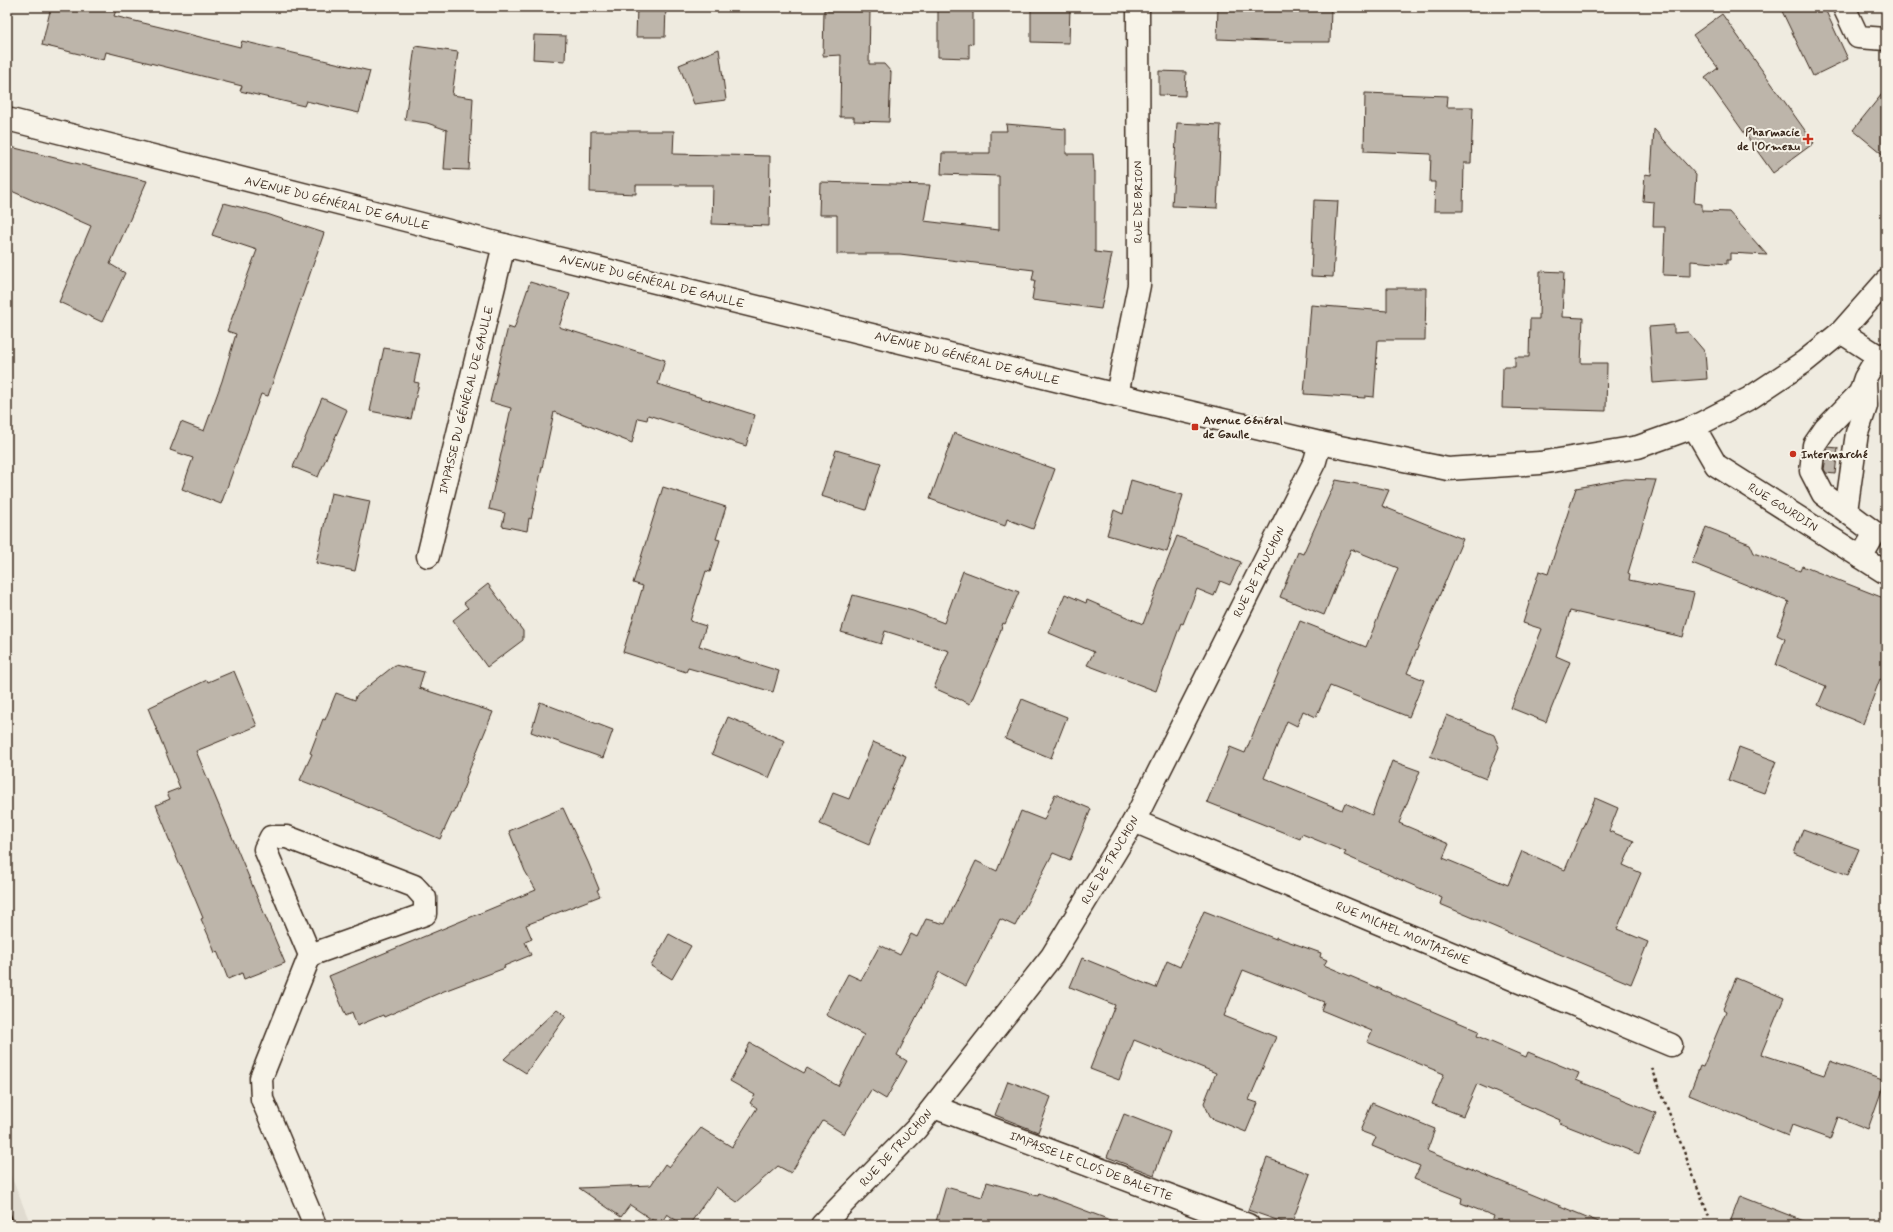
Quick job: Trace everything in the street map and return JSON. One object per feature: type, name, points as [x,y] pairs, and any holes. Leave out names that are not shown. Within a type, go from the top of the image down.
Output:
[{"type":"street","name":"RUE DE BRION","points":[[1117,395],[1139,285],[1138,7]]},
{"type":"street","points":[[1844,7],[1858,37],[1886,39]]},
{"type":"street","name":"AVENUE DU GÉNÉRAL DE GAULLE","points":[[7,119],[504,245],[1117,395],[1320,443],[1448,470],[1540,463],[1638,448],[1694,428],[1750,398],[1798,366],[1841,332],[1886,281]]},
{"type":"street","name":"IMPASSE DU GÉNÉRAL DE GAULLE","points":[[428,556],[504,245]]},
{"type":"street","points":[[1841,332],[1882,355],[1865,378],[1860,393],[1825,428],[1814,445],[1811,471],[1823,494],[1875,533],[1861,557]]},
{"type":"street","points":[[1846,511],[1857,433],[1866,406],[1865,378]]},
{"type":"street","name":"RUE GOURDIN","points":[[1694,428],[1716,465],[1886,573]]},
{"type":"street","name":"RUE DE TRUCHON","points":[[822,1225],[916,1129],[1052,956],[1134,821],[1315,461],[1320,443]]},
{"type":"street","name":"RUE MICHEL MONTAIGNE","points":[[1134,821],[1671,1045]]},
{"type":"street","points":[[310,955],[426,914],[425,898],[414,886],[287,837],[271,837],[264,849],[310,955],[261,1078],[262,1099],[315,1225]]},
{"type":"street","name":"IMPASSE LE CLOS DE BALETTE","points":[[934,1107],[1248,1225]]},
{"type":"path","points":[[1639,1031],[1709,1217]]},
{"type":"shaded area","points":[[7,1166],[31,1225],[7,1225]]},
{"type":"building","points":[[51,7],[117,7],[114,16],[240,47],[242,41],[370,71],[359,113],[306,101],[304,106],[240,91],[242,86],[106,52],[104,60],[42,45]]},
{"type":"building","points":[[637,7],[666,7],[665,37],[636,37]]},
{"type":"building","points":[[938,7],[973,7],[973,44],[969,43],[969,58],[938,57]]},
{"type":"building","points":[[1031,7],[1070,7],[1069,43],[1031,42]]},
{"type":"building","points":[[1218,7],[1331,7],[1330,42],[1217,39]]},
{"type":"building","points":[[1780,7],[1824,7],[1848,59],[1813,76]]},
{"type":"building","points":[[824,10],[870,10],[869,64],[884,64],[891,72],[889,122],[854,121],[854,117],[840,117],[841,55],[823,56]]},
{"type":"building","points":[[1722,14],[1814,143],[1773,173],[1705,78],[1718,68],[1693,35]]},
{"type":"building","points":[[534,35],[566,36],[565,61],[533,59]]},
{"type":"building","points":[[415,46],[458,52],[452,95],[473,98],[469,170],[444,169],[447,130],[427,123],[405,120]]},
{"type":"building","points":[[719,49],[726,100],[694,104],[679,65]]},
{"type":"building","points":[[1159,71],[1186,72],[1185,96],[1159,95]]},
{"type":"building","points":[[1886,89],[1886,157],[1853,130]]},
{"type":"building","points":[[1365,93],[1448,96],[1447,107],[1473,107],[1471,163],[1464,163],[1463,211],[1434,211],[1435,182],[1430,182],[1431,154],[1364,151]]},
{"type":"building","points":[[1177,123],[1221,125],[1217,208],[1172,206]]},
{"type":"building","points":[[1006,124],[1066,129],[1066,154],[1093,154],[1095,171],[1095,252],[1112,254],[1101,309],[1032,300],[1035,280],[1032,280],[1034,270],[900,254],[837,254],[837,215],[819,215],[820,182],[930,185],[924,221],[999,230],[999,176],[941,174],[942,153],[990,153],[990,131],[1007,131]]},
{"type":"building","points":[[1654,129],[1696,175],[1694,203],[1702,204],[1702,211],[1729,212],[1767,255],[1730,253],[1730,260],[1727,260],[1727,264],[1691,261],[1691,276],[1663,275],[1665,227],[1653,227],[1654,202],[1643,201],[1645,174],[1651,175]]},
{"type":"building","points":[[591,131],[674,131],[673,154],[770,156],[769,226],[712,224],[713,185],[636,185],[636,194],[590,192]]},
{"type":"building","points":[[7,146],[147,181],[110,264],[125,273],[102,322],[59,302],[91,226],[7,189]]},
{"type":"building","points":[[1314,200],[1338,201],[1333,277],[1311,276]]},
{"type":"building","points":[[224,203],[267,214],[324,233],[268,396],[261,394],[221,504],[182,489],[193,458],[170,450],[181,422],[204,431],[222,381],[236,334],[227,331],[257,250],[212,235]]},
{"type":"building","points":[[1540,271],[1564,272],[1562,317],[1583,318],[1581,363],[1607,363],[1606,411],[1502,408],[1503,367],[1515,367],[1515,357],[1529,357],[1530,319],[1539,319]]},
{"type":"building","points":[[530,282],[570,294],[559,327],[665,360],[658,384],[755,415],[746,446],[648,415],[647,420],[638,418],[632,443],[554,412],[531,519],[529,518],[527,531],[502,526],[505,513],[489,509],[511,408],[490,402],[508,327],[514,329]]},
{"type":"building","points":[[1387,288],[1426,288],[1425,340],[1378,340],[1374,397],[1365,396],[1365,398],[1304,394],[1311,305],[1387,311]]},
{"type":"building","points":[[1674,325],[1674,333],[1688,332],[1705,352],[1707,379],[1653,383],[1649,327]]},
{"type":"building","points":[[384,348],[420,354],[414,382],[419,383],[411,419],[370,411]]},
{"type":"building","points":[[322,398],[347,410],[318,477],[293,467]]},
{"type":"building","points":[[954,433],[1055,469],[1033,529],[1007,519],[1005,526],[930,499]]},
{"type":"building","points":[[1828,447],[1838,448],[1835,474],[1826,473],[1824,469]]},
{"type":"building","points":[[836,450],[881,463],[866,510],[821,496]]},
{"type":"building","points":[[1625,479],[1656,480],[1628,573],[1630,574],[1629,580],[1694,593],[1683,637],[1570,611],[1556,656],[1570,662],[1546,722],[1511,708],[1542,629],[1523,623],[1539,571],[1548,574],[1576,488]]},
{"type":"building","points":[[1131,480],[1183,495],[1167,552],[1107,535],[1114,510],[1123,514]]},
{"type":"building","points":[[1336,480],[1389,490],[1382,506],[1463,539],[1407,673],[1424,680],[1409,717],[1330,686],[1316,717],[1303,711],[1297,726],[1287,721],[1264,778],[1342,810],[1345,803],[1372,815],[1392,761],[1420,771],[1399,823],[1449,844],[1443,858],[1508,885],[1522,851],[1565,870],[1595,798],[1618,808],[1609,831],[1634,841],[1623,865],[1641,873],[1617,929],[1648,942],[1631,984],[1440,904],[1442,898],[1344,855],[1346,852],[1302,834],[1300,839],[1207,802],[1230,747],[1245,753],[1300,621],[1366,647],[1398,568],[1351,549],[1324,615],[1280,597],[1298,552],[1303,554]]},
{"type":"building","points":[[663,487],[726,507],[716,539],[720,540],[710,572],[706,571],[690,621],[706,626],[699,646],[779,671],[773,692],[688,668],[686,672],[623,652],[643,586],[633,583]]},
{"type":"building","points":[[331,493],[370,501],[355,571],[316,563]]},
{"type":"building","points":[[1706,527],[1750,544],[1754,553],[1800,571],[1802,566],[1886,599],[1886,681],[1880,679],[1863,724],[1818,705],[1826,686],[1776,665],[1785,639],[1777,635],[1789,602],[1692,563]]},
{"type":"building","points":[[1177,536],[1241,562],[1230,585],[1220,581],[1214,596],[1197,589],[1183,624],[1181,623],[1156,691],[1087,665],[1094,652],[1049,633],[1065,594],[1086,603],[1087,600],[1143,624]]},
{"type":"building","points":[[963,571],[1019,592],[1005,624],[1003,623],[996,644],[970,704],[934,688],[949,651],[885,631],[881,644],[841,632],[853,595],[913,611],[944,623]]},
{"type":"building","points":[[488,584],[523,631],[523,640],[487,667],[453,620],[468,608],[464,603]]},
{"type":"building","points":[[395,665],[424,672],[419,688],[493,712],[466,778],[467,779],[454,813],[452,813],[440,839],[356,802],[300,780],[312,754],[310,753],[323,719],[325,720],[336,693],[355,700],[356,696]]},
{"type":"building","points":[[234,671],[257,726],[196,751],[285,963],[244,979],[242,973],[228,979],[217,951],[215,953],[201,919],[203,918],[181,865],[180,866],[156,805],[170,799],[167,793],[180,788],[148,708],[207,680],[208,682]]},
{"type":"building","points":[[1022,699],[1067,717],[1051,758],[1005,739]]},
{"type":"building","points":[[540,702],[613,730],[603,758],[531,732]]},
{"type":"building","points":[[1447,715],[1494,735],[1499,747],[1486,779],[1430,756]]},
{"type":"building","points":[[728,717],[785,741],[769,778],[712,754]]},
{"type":"building","points":[[873,742],[906,756],[869,845],[820,824],[833,793],[849,799]]},
{"type":"building","points":[[1739,747],[1776,761],[1764,793],[1728,780]]},
{"type":"building","points":[[1055,794],[1091,809],[1070,860],[1053,853],[1015,926],[1000,919],[966,986],[939,972],[897,1055],[907,1061],[886,1099],[871,1090],[844,1134],[823,1121],[791,1173],[778,1166],[737,1202],[716,1187],[689,1225],[683,1225],[667,1214],[660,1225],[630,1205],[621,1217],[579,1188],[651,1185],[665,1164],[669,1167],[701,1128],[732,1147],[757,1108],[750,1103],[755,1095],[730,1081],[750,1043],[804,1073],[807,1068],[838,1086],[864,1035],[826,1015],[848,974],[861,980],[880,945],[900,955],[911,934],[917,937],[926,919],[945,924],[976,861],[997,871],[1021,811],[1044,820]]},
{"type":"building","points":[[563,808],[588,862],[599,889],[597,890],[600,896],[526,925],[532,939],[525,942],[531,955],[504,966],[505,968],[444,991],[384,1017],[383,1015],[357,1026],[352,1012],[346,1016],[329,976],[536,890],[525,871],[509,831]]},
{"type":"building","points":[[1803,829],[1859,849],[1848,875],[1794,853]]},
{"type":"building","points":[[1204,911],[1276,939],[1276,937],[1321,953],[1320,957],[1327,960],[1324,965],[1479,1031],[1477,1036],[1526,1057],[1528,1052],[1579,1073],[1576,1080],[1656,1113],[1639,1154],[1559,1123],[1560,1120],[1477,1084],[1463,1116],[1432,1104],[1444,1074],[1367,1042],[1372,1031],[1321,1010],[1324,1002],[1243,970],[1224,1016],[1276,1037],[1249,1100],[1258,1103],[1246,1132],[1211,1118],[1204,1103],[1216,1073],[1134,1040],[1119,1080],[1090,1069],[1115,1005],[1070,987],[1082,958],[1156,988],[1167,961],[1180,967]]},
{"type":"building","points":[[669,934],[691,946],[672,979],[651,966]]},
{"type":"building","points":[[1736,978],[1784,998],[1761,1054],[1824,1075],[1830,1061],[1885,1081],[1868,1129],[1838,1117],[1830,1139],[1792,1125],[1788,1136],[1689,1095],[1700,1066],[1703,1067],[1726,1011],[1723,1009]]},
{"type":"building","points":[[557,1009],[566,1016],[526,1073],[504,1059]]},
{"type":"building","points":[[1008,1081],[1051,1097],[1038,1132],[995,1115]]},
{"type":"building","points":[[1372,1103],[1435,1129],[1427,1151],[1606,1225],[1490,1225],[1494,1216],[1461,1203],[1462,1198],[1414,1179],[1420,1166],[1372,1146],[1376,1137],[1360,1131]]},
{"type":"building","points":[[1124,1114],[1170,1132],[1154,1175],[1107,1157]]},
{"type":"building","points":[[1267,1158],[1310,1174],[1291,1225],[1248,1210]]},
{"type":"building","points":[[987,1182],[1038,1196],[1039,1193],[1118,1223],[1117,1225],[935,1225],[946,1187],[982,1197]]},
{"type":"building","points":[[1740,1196],[1809,1223],[1809,1225],[1729,1225]]},
{"type":"railway","points":[[7,1208],[14,1225]]},
{"type":"place","name":"Pharmacie de l'Ormeau","points":[[1808,139]]},
{"type":"place","name":"Avenue Général de Gaulle","points":[[1195,427]]},
{"type":"place","name":"Intermarché","points":[[1793,454]]}]
